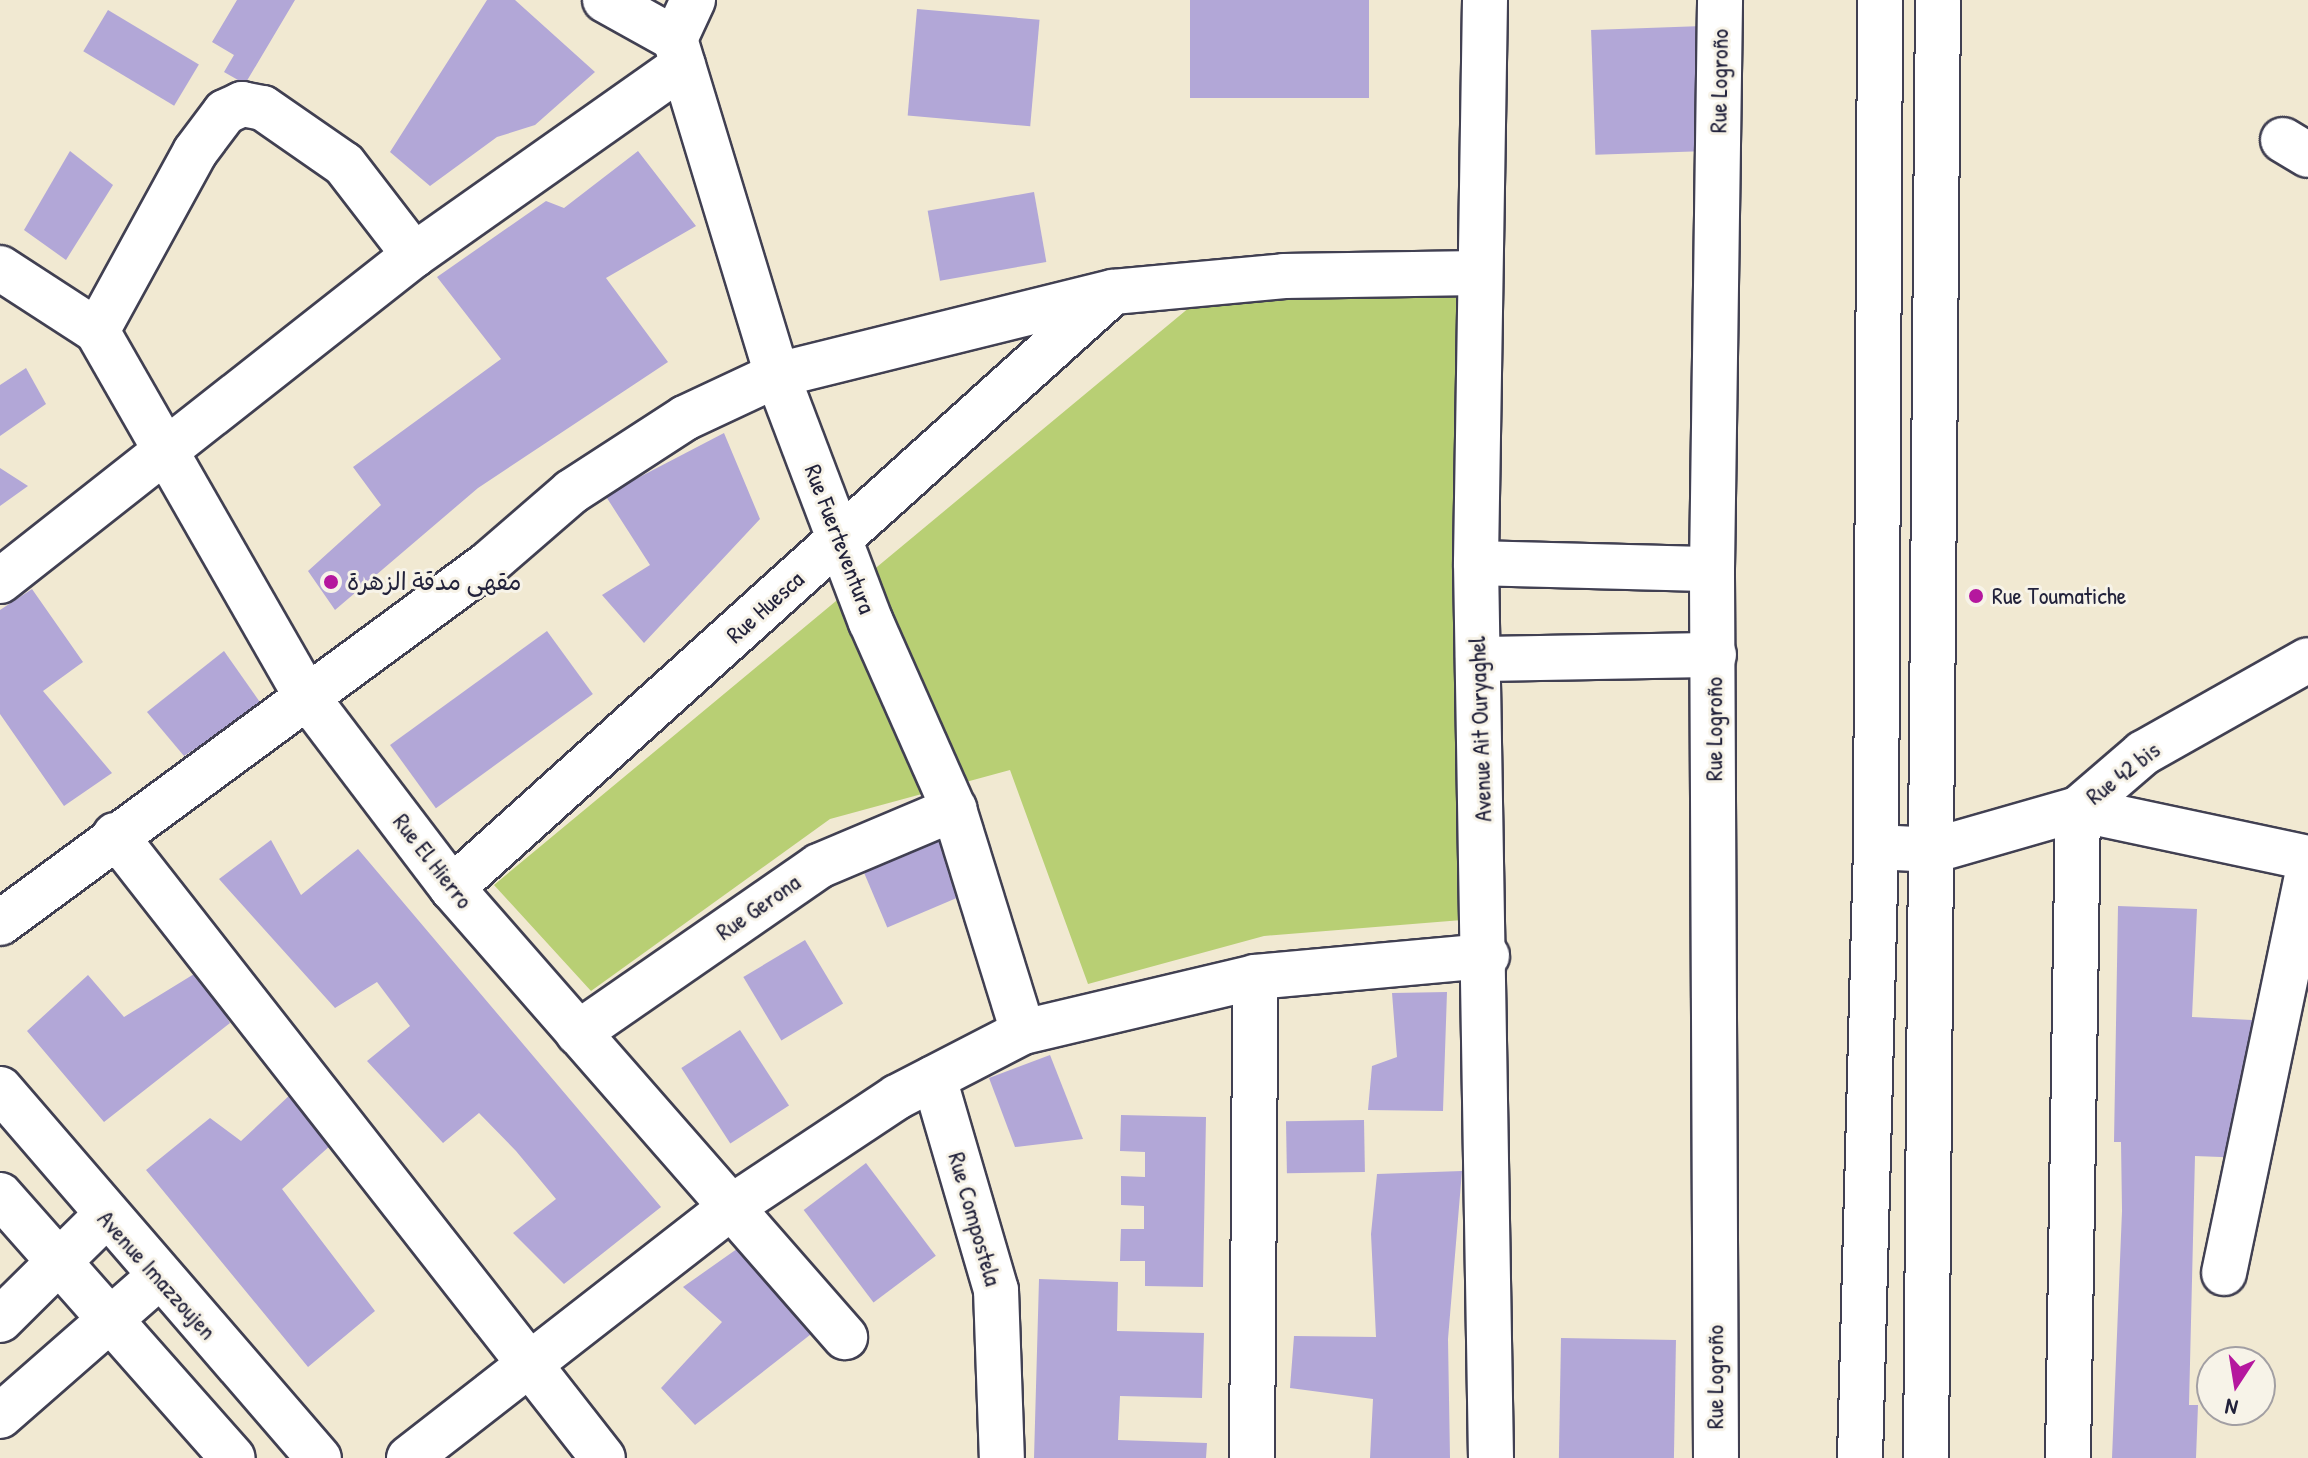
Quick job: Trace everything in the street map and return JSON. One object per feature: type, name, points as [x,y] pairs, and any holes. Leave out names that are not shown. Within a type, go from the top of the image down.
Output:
[{"type":"street","points":[[605,0],[679,52]]},
{"type":"street","points":[[0,581],[161,452],[679,52],[693,0]]},
{"type":"street","name":"Avenue Ait Ouryaghel","points":[[1485,0],[1476,563],[1487,956],[1491,1458]]},
{"type":"street","name":"Rue Logroño","points":[[1716,1458],[1712,569],[1720,0]]},
{"type":"street","points":[[1860,1458],[1876,847],[1880,0]]},
{"type":"street","points":[[1926,1458],[1935,850],[1938,0]]},
{"type":"street","name":"Rue Fuerteventura","points":[[679,52],[777,375],[840,539],[954,809],[1023,1032]]},
{"type":"street","points":[[0,268],[97,331],[195,152],[225,112],[242,104],[263,108],[344,164],[414,255]]},
{"type":"street","points":[[0,923],[304,693],[488,564],[571,492],[685,418],[777,375],[1113,292],[1284,276],[1479,273]]},
{"type":"street","name":"Rue Huesca","points":[[452,888],[1113,292]]},
{"type":"street","name":"Rue El Hierro","points":[[97,331],[161,452],[304,693],[452,888],[845,1337]]},
{"type":"street","points":[[1476,563],[1712,569]]},
{"type":"street","points":[[1478,659],[1714,655]]},
{"type":"street","name":"Rue 42 bis","points":[[1876,847],[1935,850],[2078,809],[2143,753],[2308,660]]},
{"type":"street","name":"Rue Gerona","points":[[578,1033],[819,866],[954,809]]},
{"type":"street","points":[[2068,1458],[2078,809],[2308,858]]},
{"type":"street","points":[[115,835],[603,1458]]},
{"type":"street","points":[[2224,1273],[2308,872]]},
{"type":"street","points":[[409,1458],[534,1367],[733,1206],[934,1078],[1023,1032],[1255,977],[1487,956]]},
{"type":"street","points":[[1252,1458],[1255,977]]},
{"type":"street","name":"Rue Compostela","points":[[934,1078],[996,1290],[1002,1458]]},
{"type":"street","name":"Avenue Imazzoujen","points":[[0,1089],[104,1217],[319,1458]]},
{"type":"street","points":[[0,1195],[233,1458]]},
{"type":"street","points":[[0,1320],[104,1217]]},
{"type":"street","points":[[0,1416],[159,1277]]},
{"type":"green space","points":[[1487,278],[1487,918],[1264,936],[1088,984],[1010,770],[830,819],[591,991],[494,885],[1202,297]]},
{"type":"building","points":[[237,0],[295,0],[245,84],[224,72],[234,55],[212,42]]},
{"type":"building","points":[[487,0],[515,0],[595,72],[535,125],[497,137],[430,186],[390,152]]},
{"type":"building","points":[[1190,0],[1369,0],[1369,98],[1190,98]]},
{"type":"building","points":[[917,9],[1040,20],[1030,126],[908,116]]},
{"type":"building","points":[[108,10],[199,65],[174,106],[83,51]]},
{"type":"building","points":[[1703,26],[1707,151],[1595,155],[1591,30]]},
{"type":"building","points":[[70,151],[113,185],[66,260],[24,230]]},
{"type":"building","points":[[638,151],[696,226],[606,278],[668,362],[478,488],[335,610],[308,571],[381,505],[353,467],[501,359],[437,277],[546,201],[564,208]]},
{"type":"building","points":[[1034,192],[1046,262],[940,281],[928,211]]},
{"type":"building","points":[[26,368],[46,404],[0,436],[0,385]]},
{"type":"building","points":[[724,433],[760,519],[644,643],[602,595],[650,565],[605,495]]},
{"type":"building","points":[[0,468],[28,486],[0,506]]},
{"type":"building","points":[[32,589],[83,662],[43,691],[112,773],[64,806],[0,714],[0,610]]},
{"type":"building","points":[[547,631],[593,694],[436,808],[390,745]]},
{"type":"building","points":[[224,651],[262,705],[184,756],[147,712]]},
{"type":"building","points":[[942,826],[970,892],[887,927],[859,861]]},
{"type":"building","points":[[271,840],[301,895],[358,849],[661,1207],[564,1284],[513,1233],[556,1199],[516,1151],[479,1113],[443,1143],[367,1061],[410,1026],[377,982],[335,1008],[219,879]]},
{"type":"building","points":[[2118,906],[2197,909],[2192,1017],[2252,1020],[2246,1158],[2195,1156],[2189,1405],[2196,1405],[2196,1458],[2112,1458],[2122,1211],[2121,1142],[2114,1142]]},
{"type":"building","points":[[805,940],[843,1003],[781,1041],[743,977]]},
{"type":"building","points":[[199,971],[230,1023],[104,1122],[27,1031],[88,975],[124,1017]]},
{"type":"building","points":[[1447,992],[1443,1111],[1368,1110],[1372,1066],[1397,1057],[1392,993]]},
{"type":"building","points":[[740,1030],[789,1105],[730,1144],[681,1068]]},
{"type":"building","points":[[1050,1055],[1083,1139],[1015,1147],[989,1078]]},
{"type":"building","points":[[292,1093],[332,1144],[282,1189],[375,1311],[308,1367],[146,1170],[210,1118],[241,1141]]},
{"type":"building","points":[[1121,1115],[1206,1117],[1203,1287],[1145,1286],[1145,1261],[1120,1261],[1121,1229],[1144,1229],[1144,1206],[1121,1205],[1121,1176],[1145,1177],[1145,1152],[1120,1151]]},
{"type":"building","points":[[1364,1120],[1365,1172],[1287,1173],[1286,1121]]},
{"type":"building","points":[[866,1163],[936,1256],[874,1303],[804,1210]]},
{"type":"building","points":[[1462,1171],[1448,1339],[1450,1458],[1370,1458],[1373,1399],[1290,1388],[1294,1336],[1376,1337],[1371,1234],[1377,1174]]},
{"type":"building","points":[[751,1239],[815,1331],[695,1425],[661,1388],[722,1322],[683,1287]]},
{"type":"building","points":[[1039,1279],[1118,1282],[1117,1331],[1204,1333],[1202,1398],[1120,1396],[1118,1440],[1207,1443],[1206,1458],[1034,1458]]},
{"type":"building","points":[[1561,1338],[1676,1340],[1674,1458],[1559,1458]]},
{"type":"place","name":"مقهى مدقة الزهرة","points":[[331,582]]},
{"type":"place","name":"Rue Toumatiche","points":[[1976,596]]}]
